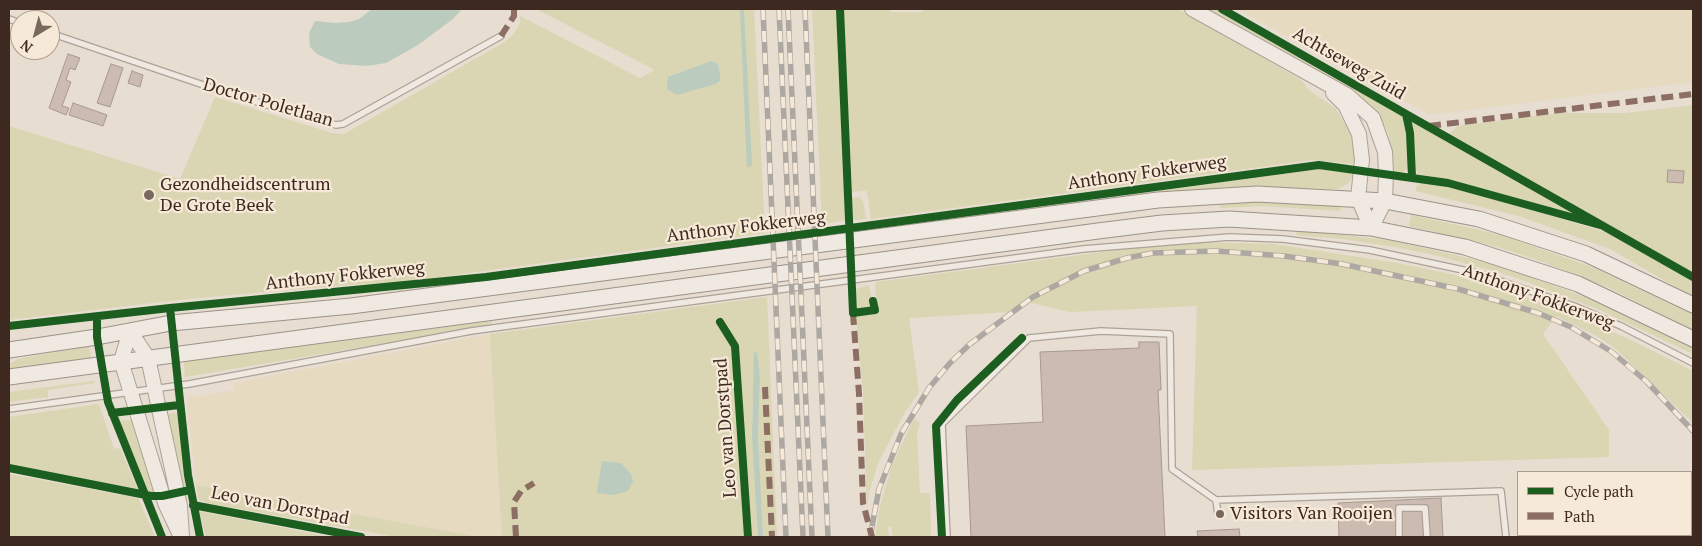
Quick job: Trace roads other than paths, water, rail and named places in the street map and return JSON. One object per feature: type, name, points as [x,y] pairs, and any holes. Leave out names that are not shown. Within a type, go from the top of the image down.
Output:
[{"type":"main road","name":"Anthony Fokkerweg","points":[[9,350],[171,323],[351,306],[468,292],[1158,200],[1257,194],[1358,198],[1385,201],[1479,219],[1533,235],[1601,261],[1693,305]]},
{"type":"main road","name":"Anthony Fokkerweg","points":[[9,377],[1162,223],[1229,219],[1371,228],[1465,247],[1578,284],[1693,339]]},
{"type":"street","name":"Achtseweg Zuid","points":[[1192,9],[1322,83],[1347,95],[1373,118],[1385,152],[1385,201],[1371,228]]},
{"type":"street","name":"Achtseweg Zuid","points":[[1322,83],[1345,105],[1359,134],[1362,160],[1358,198],[1371,228]]},
{"type":"street","points":[[130,331],[148,358],[178,492],[183,519],[182,537]]},
{"type":"street","points":[[130,331],[121,361],[165,503],[182,537]]},
{"type":"lane","name":"Doctor Poletlaan","points":[[60,36],[230,94],[336,125],[343,124],[501,36]]},
{"type":"lane","name":"Anthony Fokkerweg","points":[[9,409],[154,389],[471,331],[1083,249],[1229,237],[1283,239],[1370,250],[1477,273],[1574,306],[1621,326],[1693,362]]},
{"type":"lane","points":[[947,537],[942,424],[1029,338],[1100,331],[1170,334],[1172,469],[1216,500],[1502,492],[1506,537]]},
{"type":"lane","points":[[1216,500],[1218,514]]},
{"type":"lane","points":[[1399,537],[1399,508],[1425,508],[1427,537]]},
{"type":"railway","points":[[763,9],[786,537]]},
{"type":"railway","points":[[779,9],[803,537]]},
{"type":"railway","points":[[788,9],[812,537]]},
{"type":"railway","points":[[805,9],[828,537]]},
{"type":"railway","points":[[870,537],[879,489],[901,434],[929,388],[950,363],[970,344],[1033,297],[1084,271],[1127,258],[1153,253],[1216,251],[1284,256],[1342,264],[1458,289],[1538,313],[1571,327],[1612,352],[1647,382],[1693,431]]},
{"type":"place","name":"Gezondheidscentrum De Grote Beek","points":[[149,195]]},
{"type":"place","name":"Visitors Van Rooijen","points":[[1220,514]]}]
